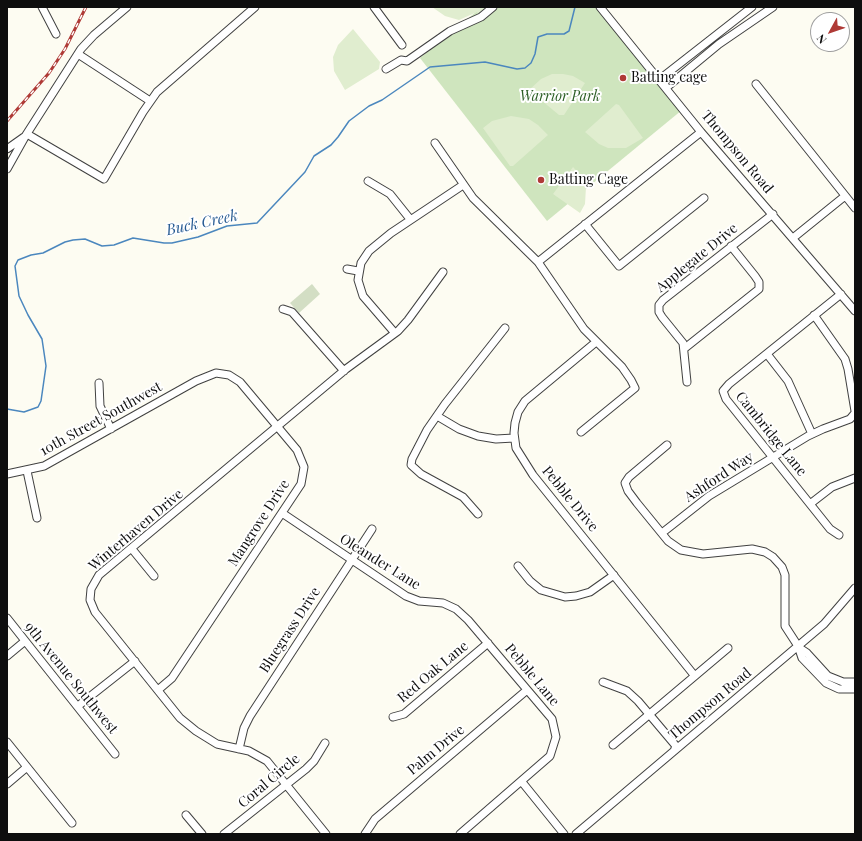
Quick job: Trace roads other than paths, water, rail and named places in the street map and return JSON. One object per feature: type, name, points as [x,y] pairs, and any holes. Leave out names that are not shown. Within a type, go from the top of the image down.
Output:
[{"type":"street","points":[[42,7],[56,34]]},
{"type":"street","points":[[7,169],[26,134],[78,54],[94,35],[127,7]]},
{"type":"street","points":[[374,7],[402,45]]},
{"type":"street","points":[[386,69],[401,60],[407,61],[450,31],[481,17],[494,7]]},
{"type":"street","name":"Thompson Road","points":[[600,7],[702,132],[855,312]]},
{"type":"street","points":[[660,79],[752,7]]},
{"type":"street","points":[[666,87],[724,40],[773,7]]},
{"type":"street","points":[[26,134],[104,179],[150,101],[162,86],[252,8]]},
{"type":"street","points":[[78,54],[150,101]]},
{"type":"street","points":[[756,84],[855,208]]},
{"type":"street","points":[[538,262],[702,132]]},
{"type":"street","points":[[7,149],[26,134]]},
{"type":"street","points":[[435,143],[463,185],[483,209],[538,262],[580,323],[596,342],[622,367],[635,388],[581,432]]},
{"type":"street","points":[[368,181],[390,194],[410,219]]},
{"type":"street","points":[[394,332],[364,296],[358,280],[358,271],[365,256],[369,251],[410,219],[463,185]]},
{"type":"street","points":[[793,238],[845,196]]},
{"type":"street","points":[[585,224],[619,266],[704,198]]},
{"type":"street","name":"Applegate Drive","points":[[685,348],[683,343],[662,317],[659,312],[659,306],[664,300],[772,214]]},
{"type":"street","points":[[687,382],[685,348],[759,289],[755,276],[731,246]]},
{"type":"street","points":[[347,269],[358,271]]},
{"type":"street","name":"Winterhaven Drive","points":[[326,834],[287,784],[263,758],[249,751],[217,744],[196,731],[180,718],[96,612],[91,604],[90,596],[92,586],[99,576],[344,371],[389,338],[408,320],[443,272]]},
{"type":"street","name":"Cambridge Lane","points":[[839,535],[832,531],[723,395],[724,389],[841,294]]},
{"type":"street","points":[[284,309],[292,312],[344,371]]},
{"type":"street","name":"Ashford Way","points":[[662,533],[709,496],[812,434],[850,419],[855,412],[848,369],[844,359],[814,315]]},
{"type":"street","points":[[478,514],[463,497],[421,474],[411,465],[422,439],[437,416],[505,328]]},
{"type":"street","name":"Pebble Drive","points":[[596,342],[525,401],[516,418],[514,438],[516,448],[525,464],[694,676]]},
{"type":"street","points":[[767,354],[788,381],[812,434]]},
{"type":"street","name":"Mangrove Drive","points":[[158,690],[172,678],[282,513],[301,484],[304,471],[300,455],[246,388],[234,377],[223,373],[204,377]]},
{"type":"street","name":"10th Street Southwest","points":[[7,474],[27,471],[51,463],[204,377]]},
{"type":"street","points":[[99,383],[100,406],[111,429]]},
{"type":"street","points":[[437,416],[459,429],[478,436],[496,439],[514,438]]},
{"type":"street","points":[[667,446],[629,477],[625,483],[628,490],[672,544],[690,553],[703,554],[752,549],[774,557],[782,567],[785,575],[785,626],[798,646],[802,658],[826,683],[839,688],[855,689]]},
{"type":"street","points":[[27,471],[37,518]]},
{"type":"street","points":[[810,504],[832,487],[855,478]]},
{"type":"street","name":"Oleander Lane","points":[[282,513],[406,596],[419,601],[447,604],[456,608],[468,620]]},
{"type":"street","name":"Bluegrass Drive","points":[[239,749],[244,728],[250,716],[372,529]]},
{"type":"street","points":[[132,549],[154,576]]},
{"type":"street","points":[[518,566],[541,590],[565,597],[590,592],[614,575]]},
{"type":"street","name":"Thompson Road","points":[[576,834],[829,619],[855,588]]},
{"type":"street","name":"9th Avenue Southwest","points":[[7,618],[115,754]]},
{"type":"street","name":"Pebble Lane","points":[[460,834],[522,782],[550,756],[556,737],[552,719],[468,620]]},
{"type":"street","points":[[7,656],[25,640]]},
{"type":"street","name":"Red Oak Lane","points":[[393,717],[404,714],[488,643]]},
{"type":"street","points":[[798,646],[807,653],[828,676],[838,681],[855,682]]},
{"type":"street","points":[[613,745],[728,648]]},
{"type":"street","points":[[78,706],[134,661]]},
{"type":"street","points":[[603,682],[627,691],[676,746],[674,751]]},
{"type":"street","name":"Palm Drive","points":[[365,834],[374,819],[528,690]]},
{"type":"street","points":[[7,742],[72,823]]},
{"type":"street","name":"Coral Circle","points":[[224,834],[314,761],[325,743]]},
{"type":"street","points":[[7,784],[27,767]]},
{"type":"street","points":[[522,782],[564,834]]},
{"type":"street","points":[[186,815],[202,834]]},
{"type":"waterway","name":"Buck Creek","points":[[7,409],[24,412],[38,407],[41,401],[46,366],[42,339],[19,296],[15,266],[18,260],[31,255],[43,253],[65,242],[73,240],[85,239],[102,246],[114,245],[133,238],[172,243],[198,237],[227,226],[257,223],[305,172],[314,156],[331,145],[349,121],[369,106],[382,100],[430,67],[485,62],[517,69],[525,68],[531,63],[535,54],[538,37],[547,34],[564,34],[569,31],[575,7]]},
{"type":"railway","points":[[7,121],[49,73],[65,49],[86,7]]},
{"type":"place","name":"Batting cage","points":[[623,78]]},
{"type":"place","name":"Batting Cage","points":[[541,180]]},
{"type":"park label","name":"Warrior Park","points":[[560,97]]}]
